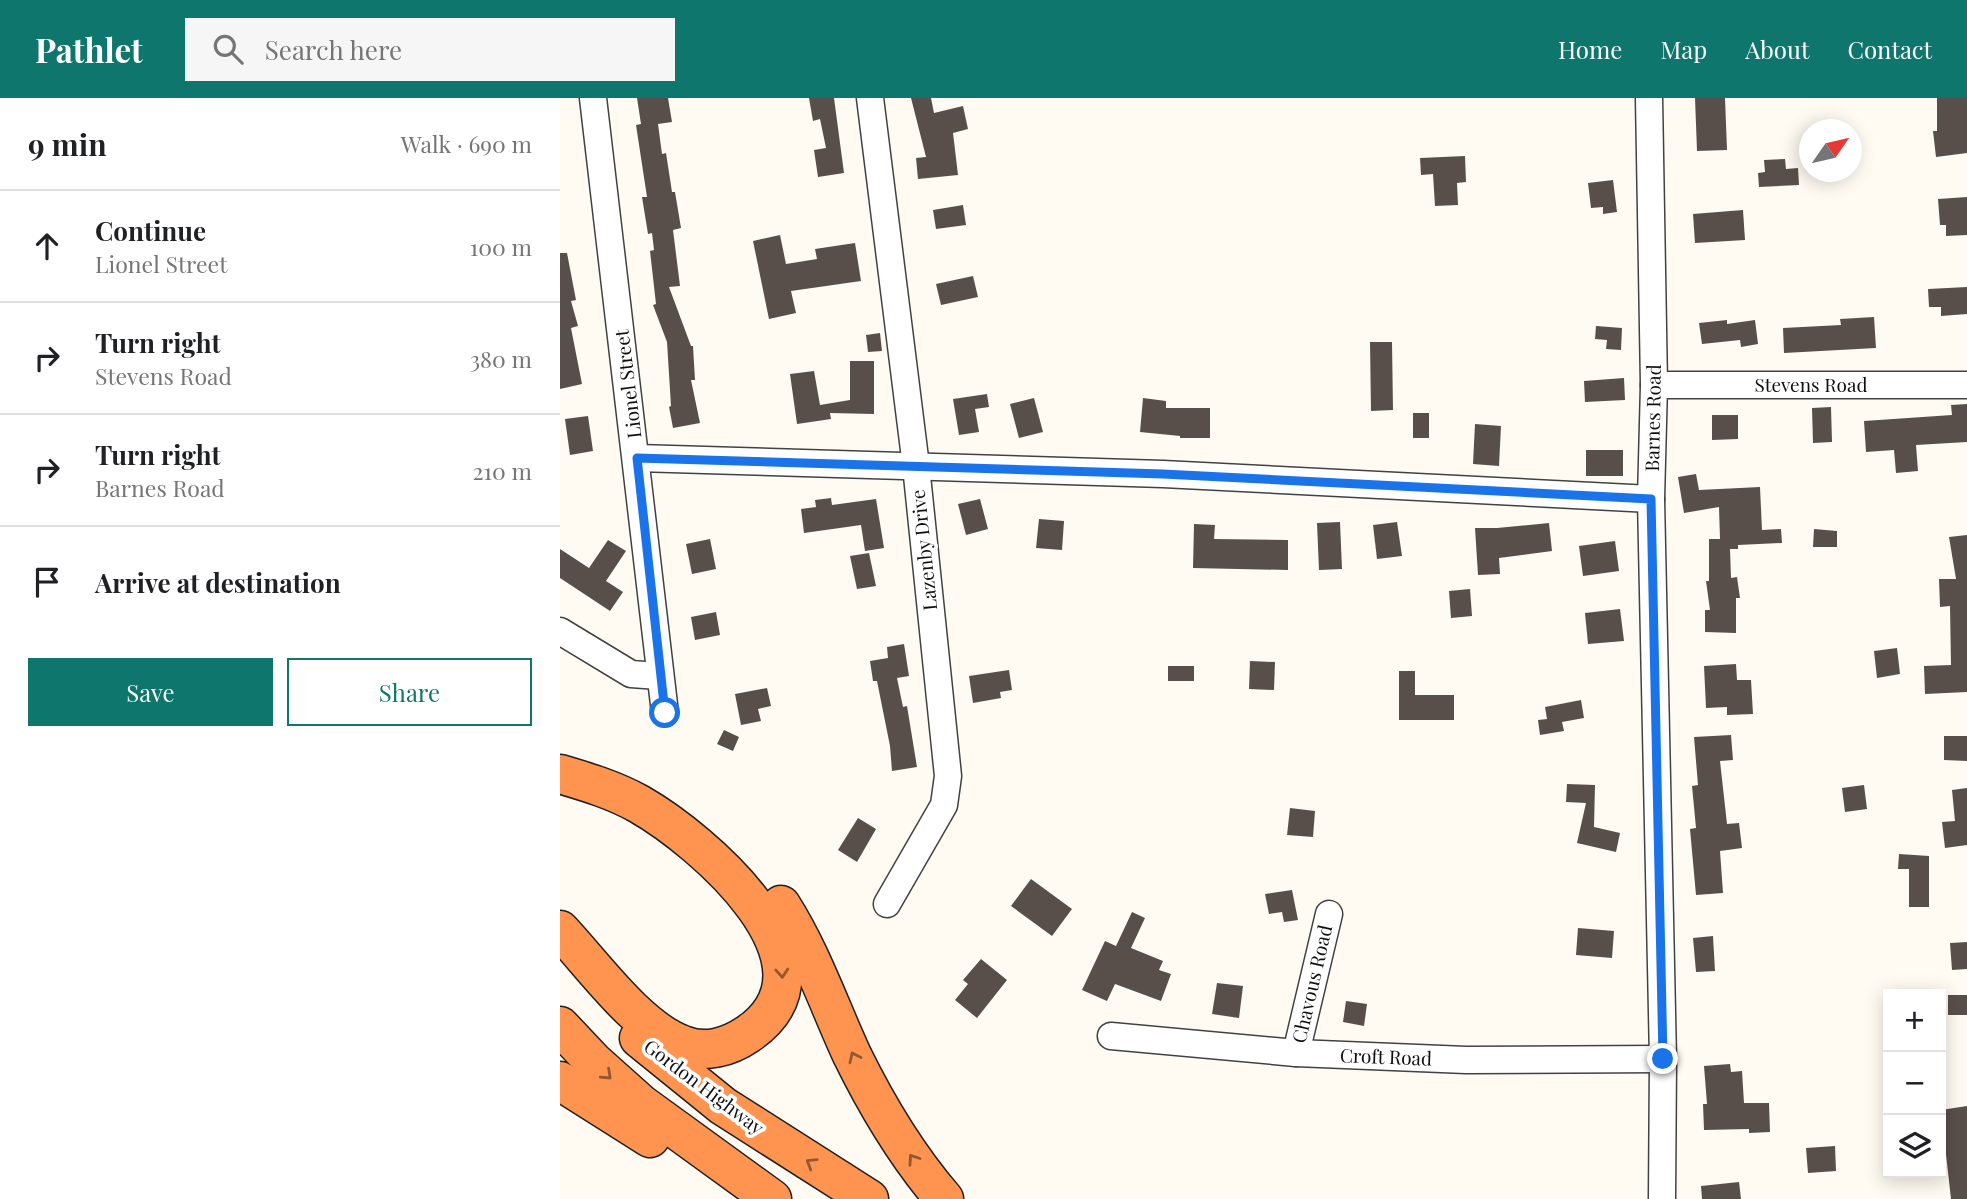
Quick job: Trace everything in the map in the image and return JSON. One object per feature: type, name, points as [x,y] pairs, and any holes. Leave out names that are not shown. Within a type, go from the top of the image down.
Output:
[{"type":"highway","points":[[560,749],[593,758],[646,781],[689,807],[744,856],[792,922],[853,1056],[885,1117],[923,1175],[944,1199]]},
{"type":"highway","points":[[560,774],[639,804],[697,844],[741,890],[768,928],[779,951],[783,970],[779,998],[767,1017],[734,1043],[718,1048],[698,1049],[683,1046],[648,1023],[560,930]]},
{"type":"highway","name":"Gordon Highway","points":[[560,949],[596,994],[644,1043],[696,1086],[751,1125],[869,1199]]},
{"type":"highway","points":[[560,1026],[594,1062],[641,1104],[772,1199]]},
{"type":"highway","points":[[560,1082],[752,1199]]},
{"type":"highway","points":[[606,1110],[646,1145],[734,1199]]},
{"type":"street","name":"Lionel Street","points":[[593,98],[665,713]]},
{"type":"street","name":"Lazenby Drive","points":[[870,98],[916,466],[948,776],[944,805],[887,904]]},
{"type":"street","name":"Barnes Road","points":[[1649,98],[1654,384],[1651,499],[1663,1059],[1662,1199]]},
{"type":"street","name":"Stevens Road","points":[[1654,384],[1967,385]]},
{"type":"street","points":[[637,458],[1163,474],[1651,499]]},
{"type":"street","points":[[560,631],[631,674],[659,676]]},
{"type":"street","name":"Chavous Road","points":[[1296,1053],[1329,914]]},
{"type":"street","name":"Croft Road","points":[[1111,1036],[1296,1053],[1466,1060],[1663,1059]]},
{"type":"building","points":[[637,98],[668,98],[672,122],[658,124],[662,154],[666,153],[681,228],[673,230],[680,286],[669,287],[693,346],[695,380],[691,380],[700,423],[673,428],[669,407],[667,342],[653,305],[656,304],[650,251],[654,250],[652,233],[648,234],[642,197],[647,197],[636,125],[641,124]]},
{"type":"building","points":[[809,98],[834,98],[844,173],[818,177],[814,150],[826,148],[820,119],[813,121]]},
{"type":"building","points":[[911,98],[931,98],[934,113],[963,106],[968,129],[953,133],[958,175],[918,179],[916,158],[926,157]]},
{"type":"building","points":[[1695,98],[1725,98],[1727,150],[1697,151]]},
{"type":"building","points":[[1937,98],[1967,98],[1967,153],[1936,157],[1933,131],[1937,131]]},
{"type":"building","points":[[1465,156],[1466,182],[1457,183],[1458,205],[1435,206],[1433,174],[1421,175],[1420,158]]},
{"type":"building","points":[[1785,159],[1786,169],[1798,168],[1799,185],[1759,187],[1758,173],[1765,172],[1764,160]]},
{"type":"building","points":[[1613,180],[1617,212],[1603,214],[1603,207],[1591,208],[1588,183]]},
{"type":"building","points":[[1967,197],[1967,235],[1946,236],[1946,225],[1940,225],[1938,199]]},
{"type":"building","points":[[963,205],[966,225],[936,229],[933,210]]},
{"type":"building","points":[[1743,210],[1745,240],[1695,243],[1693,214]]},
{"type":"building","points":[[780,235],[786,264],[817,259],[815,249],[855,243],[861,281],[791,291],[796,313],[769,319],[753,241]]},
{"type":"building","points":[[560,253],[567,253],[576,300],[571,301],[578,326],[571,328],[582,384],[560,389]]},
{"type":"building","points":[[973,276],[978,297],[941,305],[936,284]]},
{"type":"building","points":[[1967,287],[1967,314],[1941,316],[1941,307],[1929,307],[1928,289]]},
{"type":"building","points":[[1874,317],[1876,348],[1784,353],[1783,328],[1841,325],[1840,319]]},
{"type":"building","points":[[1727,320],[1727,324],[1755,320],[1758,344],[1741,347],[1740,340],[1702,344],[1699,323]]},
{"type":"building","points":[[1596,326],[1622,328],[1621,350],[1606,349],[1607,340],[1595,339]]},
{"type":"building","points":[[880,333],[882,351],[868,352],[866,335]]},
{"type":"building","points":[[1370,342],[1392,342],[1393,410],[1371,411]]},
{"type":"building","points":[[850,361],[874,361],[874,414],[830,413],[831,419],[797,424],[790,374],[814,371],[820,405],[850,400]]},
{"type":"building","points":[[1624,378],[1625,400],[1585,402],[1584,381]]},
{"type":"building","points":[[987,394],[989,407],[975,409],[979,432],[959,435],[953,399]]},
{"type":"building","points":[[1034,398],[1043,432],[1019,438],[1010,404]]},
{"type":"building","points":[[1143,398],[1166,401],[1166,408],[1210,408],[1210,438],[1180,438],[1140,432]]},
{"type":"building","points":[[1967,404],[1967,442],[1916,445],[1918,471],[1896,473],[1894,450],[1866,452],[1864,421],[1952,415],[1951,405]]},
{"type":"building","points":[[1831,407],[1832,442],[1813,443],[1812,408]]},
{"type":"building","points":[[1413,413],[1429,413],[1429,438],[1413,438]]},
{"type":"building","points":[[1712,415],[1738,415],[1738,439],[1712,440]]},
{"type":"building","points":[[588,416],[593,451],[570,455],[565,419]]},
{"type":"building","points":[[1475,424],[1501,426],[1499,466],[1473,464]]},
{"type":"building","points":[[1586,450],[1623,450],[1623,476],[1586,476]]},
{"type":"building","points":[[1696,474],[1699,490],[1760,487],[1762,530],[1781,529],[1782,543],[1738,545],[1738,549],[1730,549],[1731,578],[1737,577],[1740,598],[1736,598],[1736,633],[1705,632],[1705,610],[1710,610],[1706,581],[1709,581],[1709,539],[1720,539],[1719,507],[1684,513],[1678,477]]},
{"type":"building","points":[[831,498],[832,505],[876,499],[884,548],[865,551],[861,525],[804,533],[801,509],[816,507],[815,500]]},
{"type":"building","points":[[980,499],[988,529],[966,535],[958,504]]},
{"type":"building","points":[[1039,519],[1064,521],[1062,550],[1036,548]]},
{"type":"building","points":[[1340,522],[1342,569],[1319,570],[1317,523]]},
{"type":"building","points":[[1397,522],[1402,556],[1377,559],[1373,525]]},
{"type":"building","points":[[1549,523],[1552,551],[1499,558],[1500,574],[1478,575],[1475,528]]},
{"type":"building","points":[[1194,524],[1215,525],[1214,539],[1288,540],[1288,570],[1193,568]]},
{"type":"building","points":[[1814,529],[1837,531],[1837,547],[1813,547]]},
{"type":"building","points":[[1967,535],[1967,692],[1925,694],[1924,666],[1951,665],[1950,606],[1940,607],[1939,579],[1956,579],[1949,537]]},
{"type":"building","points":[[710,539],[716,569],[692,574],[686,544]]},
{"type":"building","points":[[608,540],[626,551],[606,581],[623,592],[610,611],[560,578],[560,549],[589,568]]},
{"type":"building","points":[[1615,541],[1619,571],[1583,576],[1579,546]]},
{"type":"building","points":[[869,553],[876,586],[857,589],[850,556]]},
{"type":"building","points":[[1470,589],[1472,616],[1451,618],[1449,591]]},
{"type":"building","points":[[1620,609],[1624,641],[1588,644],[1585,613]]},
{"type":"building","points":[[716,612],[720,635],[695,640],[691,617]]},
{"type":"building","points":[[904,644],[909,676],[897,678],[903,707],[907,706],[917,767],[892,771],[890,746],[877,681],[873,681],[870,661],[888,658],[887,647]]},
{"type":"building","points":[[1897,648],[1900,674],[1877,678],[1874,651]]},
{"type":"building","points":[[1250,661],[1275,662],[1274,690],[1249,689]]},
{"type":"building","points":[[1736,664],[1737,680],[1751,680],[1753,714],[1727,715],[1727,707],[1706,708],[1704,666]]},
{"type":"building","points":[[1168,666],[1194,666],[1194,681],[1168,681]]},
{"type":"building","points":[[1009,670],[1012,690],[1000,692],[1001,698],[973,703],[969,676]]},
{"type":"building","points":[[1399,671],[1415,671],[1415,695],[1454,695],[1454,720],[1399,720]]},
{"type":"building","points":[[767,688],[771,706],[758,709],[761,721],[741,725],[735,694]]},
{"type":"building","points":[[1581,700],[1584,718],[1562,722],[1564,731],[1540,735],[1538,720],[1547,719],[1545,707]]},
{"type":"building","points":[[724,730],[739,737],[733,751],[717,744]]},
{"type":"building","points":[[1731,735],[1733,760],[1720,761],[1727,824],[1739,823],[1742,848],[1720,851],[1723,893],[1696,895],[1690,829],[1696,828],[1692,786],[1698,785],[1694,737]]},
{"type":"building","points":[[1944,736],[1967,736],[1967,761],[1944,760]]},
{"type":"building","points":[[1567,784],[1595,785],[1594,827],[1620,833],[1616,852],[1577,843],[1586,803],[1566,802]]},
{"type":"building","points":[[1864,785],[1867,809],[1845,812],[1842,788]]},
{"type":"building","points":[[1967,788],[1967,845],[1945,848],[1942,822],[1955,821],[1952,790]]},
{"type":"building","points":[[1290,808],[1315,811],[1313,837],[1287,835]]},
{"type":"building","points":[[858,818],[876,829],[857,862],[838,850]]},
{"type":"building","points":[[1899,854],[1929,856],[1929,907],[1909,907],[1909,869],[1898,869]]},
{"type":"building","points":[[1031,879],[1072,909],[1052,936],[1011,906]]},
{"type":"building","points":[[1292,890],[1298,920],[1284,922],[1282,912],[1269,914],[1265,894]]},
{"type":"building","points":[[1132,912],[1145,918],[1131,948],[1163,961],[1159,970],[1171,974],[1161,1001],[1115,984],[1107,1001],[1082,990],[1105,941],[1116,946]]},
{"type":"building","points":[[1578,928],[1614,931],[1612,958],[1576,955]]},
{"type":"building","points":[[1713,936],[1715,971],[1696,972],[1693,938]]},
{"type":"building","points":[[1967,942],[1967,969],[1952,970],[1950,943]]},
{"type":"building","points":[[981,959],[1007,980],[977,1018],[955,1000],[968,984],[963,980]]},
{"type":"building","points":[[1217,983],[1243,986],[1239,1018],[1212,1014]]},
{"type":"building","points":[[1948,995],[1967,995],[1967,1015],[1948,1015]]},
{"type":"building","points":[[1346,1001],[1367,1004],[1364,1026],[1343,1022]]},
{"type":"building","points":[[1730,1064],[1731,1072],[1742,1071],[1744,1103],[1769,1103],[1770,1132],[1749,1133],[1749,1129],[1704,1130],[1703,1104],[1707,1104],[1704,1066]]},
{"type":"building","points":[[1967,1106],[1967,1199],[1951,1199],[1946,1154],[1946,1109]]},
{"type":"building","points":[[1835,1146],[1836,1171],[1808,1173],[1806,1148]]},
{"type":"building","points":[[1739,1182],[1741,1199],[1702,1199],[1701,1186]]},
{"type":"route","points":[[665,713],[637,458],[1163,474],[1651,499],[1663,1059]]}]
